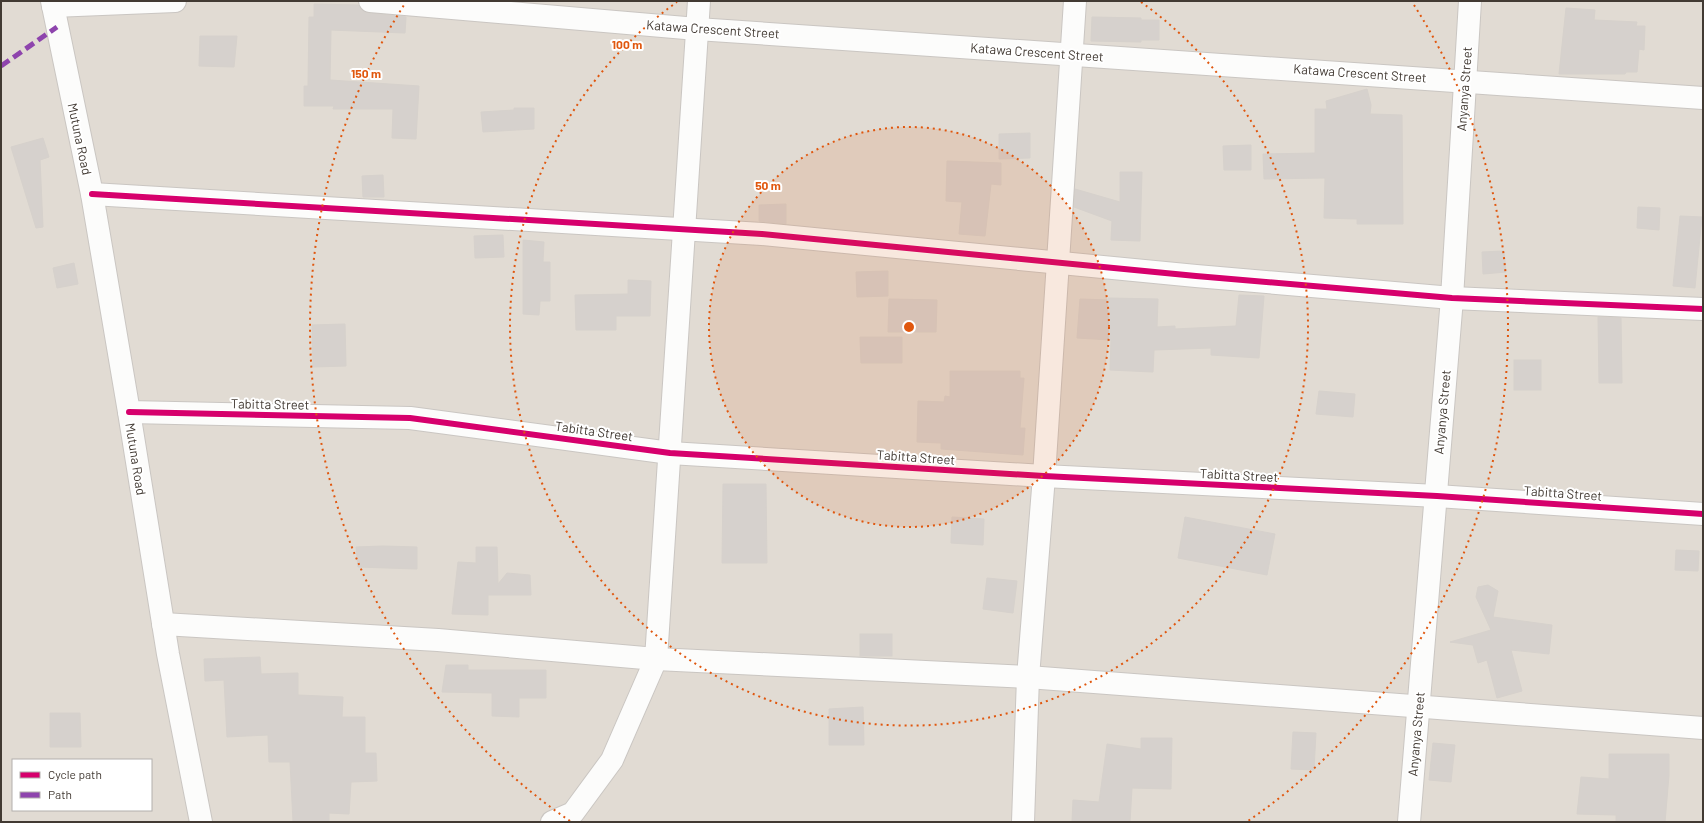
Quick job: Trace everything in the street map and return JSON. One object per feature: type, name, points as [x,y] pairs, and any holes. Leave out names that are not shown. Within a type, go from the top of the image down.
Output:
[{"type":"street","points":[[53,3],[175,1]]},
{"type":"street","name":"Katawa Crescent Street","points":[[370,1],[697,29],[1703,98]]},
{"type":"street","points":[[552,822],[573,813],[612,760],[656,659],[699,1]]},
{"type":"street","points":[[1023,822],[1028,677],[1044,476],[1075,1]]},
{"type":"street","name":"Anyanya Street","points":[[1409,822],[1437,496],[1452,298],[1470,1]]},
{"type":"street","name":"Mutuna Road","points":[[53,3],[92,194],[163,624],[201,822]]},
{"type":"street","points":[[92,194],[762,234],[1196,276],[1452,298],[1703,309]]},
{"type":"street","name":"Tabitta Street","points":[[129,412],[410,418],[670,453],[1044,476],[1437,496],[1703,514]]},
{"type":"street","points":[[163,624],[438,640],[656,659],[1028,677],[1703,728]]},
{"type":"shaded area","points":[[1,1],[1703,1],[1703,822],[1,822]]},
{"type":"building","points":[[314,4],[358,5],[363,11],[369,13],[406,17],[405,33],[331,30],[330,80],[419,86],[416,139],[392,138],[393,109],[333,109],[334,106],[304,106],[304,86],[308,86],[309,17],[314,17]]},
{"type":"building","points":[[1566,8],[1595,10],[1594,20],[1637,22],[1636,26],[1645,26],[1644,50],[1639,49],[1637,72],[1626,72],[1625,74],[1559,74]]},
{"type":"building","points":[[1092,17],[1159,20],[1159,40],[1141,40],[1141,42],[1091,41]]},
{"type":"building","points":[[200,36],[237,36],[234,67],[199,66]]},
{"type":"building","points":[[1367,89],[1371,105],[1370,114],[1402,115],[1403,224],[1357,224],[1357,219],[1324,218],[1325,178],[1264,179],[1263,154],[1315,153],[1315,109],[1327,109],[1326,101]]},
{"type":"building","points":[[514,108],[534,108],[534,129],[483,132],[481,112],[514,110]]},
{"type":"building","points":[[1030,133],[1030,158],[999,159],[999,134]]},
{"type":"building","points":[[43,138],[49,157],[40,160],[43,227],[36,228],[11,147]]},
{"type":"building","points":[[1251,145],[1251,170],[1224,170],[1223,146]]},
{"type":"building","points":[[947,161],[1001,163],[1001,185],[991,184],[985,236],[959,234],[962,202],[946,201]]},
{"type":"building","points":[[1120,172],[1142,172],[1140,241],[1111,240],[1112,221],[1074,207],[1075,189],[1120,202]]},
{"type":"building","points":[[383,175],[384,197],[363,197],[362,176]]},
{"type":"building","points":[[786,204],[786,224],[759,221],[759,205]]},
{"type":"building","points":[[1638,207],[1660,208],[1659,230],[1637,228]]},
{"type":"building","points":[[1680,216],[1702,217],[1695,288],[1673,286]]},
{"type":"building","points":[[503,235],[504,257],[475,258],[474,236]]},
{"type":"building","points":[[523,240],[544,242],[543,262],[550,262],[550,301],[540,301],[539,315],[523,314]]},
{"type":"building","points":[[1504,251],[1506,272],[1483,274],[1482,252]]},
{"type":"building","points":[[74,263],[78,284],[57,288],[53,268]]},
{"type":"building","points":[[888,271],[888,296],[857,297],[856,272]]},
{"type":"building","points":[[628,280],[651,281],[650,316],[616,316],[616,330],[576,330],[575,295],[628,294]]},
{"type":"building","points":[[1239,295],[1264,296],[1259,358],[1211,355],[1211,348],[1154,350],[1153,372],[1110,370],[1111,340],[1077,338],[1080,299],[1158,299],[1157,327],[1175,326],[1175,329],[1236,326]]},
{"type":"building","points":[[889,299],[937,300],[936,332],[888,332]]},
{"type":"building","points":[[1598,317],[1621,318],[1622,383],[1599,383]]},
{"type":"building","points":[[345,324],[346,366],[313,367],[312,325]]},
{"type":"building","points":[[860,337],[902,337],[902,363],[861,363]]},
{"type":"building","points":[[1514,360],[1541,360],[1541,390],[1514,390]]},
{"type":"building","points":[[950,371],[1020,371],[1020,378],[1024,378],[1020,428],[1025,428],[1023,455],[941,449],[941,443],[917,442],[918,401],[944,402],[945,396],[950,397]]},
{"type":"building","points":[[1319,391],[1355,394],[1353,417],[1316,414]]},
{"type":"building","points":[[723,484],[766,484],[767,563],[722,563]]},
{"type":"building","points":[[952,517],[984,519],[983,545],[951,543]]},
{"type":"building","points":[[1185,517],[1275,534],[1267,575],[1178,558]]},
{"type":"building","points":[[356,547],[417,547],[417,569],[358,567]]},
{"type":"building","points":[[476,547],[497,547],[498,584],[507,573],[530,575],[531,595],[488,595],[488,615],[452,614],[458,562],[476,563]]},
{"type":"building","points":[[1676,550],[1699,551],[1698,571],[1675,570]]},
{"type":"building","points":[[987,578],[1017,581],[1013,613],[983,609]]},
{"type":"building","points":[[1488,585],[1498,591],[1493,617],[1552,625],[1549,654],[1511,650],[1522,691],[1497,698],[1487,660],[1478,663],[1473,645],[1450,642],[1491,630],[1476,597],[1478,587]]},
{"type":"building","points":[[860,634],[892,634],[892,656],[860,656]]},
{"type":"building","points":[[260,657],[261,674],[298,673],[298,695],[343,697],[342,717],[365,717],[365,753],[376,753],[377,781],[351,782],[349,814],[329,813],[329,822],[293,822],[290,762],[269,762],[268,735],[227,737],[224,680],[205,681],[204,659]]},
{"type":"building","points":[[446,665],[468,665],[468,670],[546,670],[546,698],[519,698],[519,717],[492,716],[492,693],[442,692]]},
{"type":"building","points":[[863,707],[864,745],[829,745],[829,709]]},
{"type":"building","points":[[50,713],[80,713],[81,747],[50,747]]},
{"type":"building","points":[[1293,732],[1316,733],[1314,770],[1291,769]]},
{"type":"building","points":[[1141,738],[1172,738],[1171,789],[1132,788],[1130,822],[1072,822],[1073,800],[1099,802],[1107,744],[1141,749]]},
{"type":"building","points":[[1433,743],[1455,745],[1451,782],[1429,780]]},
{"type":"building","points":[[1609,754],[1669,754],[1669,775],[1665,822],[1616,822],[1616,815],[1577,814],[1581,777],[1609,779]]},
{"type":"marked path","points":[[1,66],[57,27]]},
{"type":"cycle path","points":[[92,194],[762,234],[1196,276],[1452,298],[1703,309]]},
{"type":"cycle path","points":[[129,412],[410,418],[670,453],[1044,476],[1437,496],[1703,514]]}]
